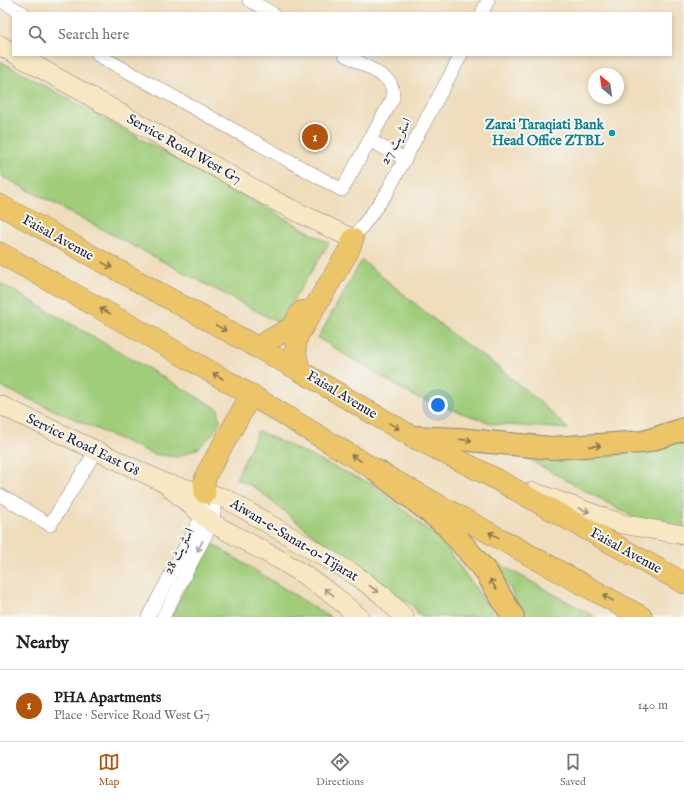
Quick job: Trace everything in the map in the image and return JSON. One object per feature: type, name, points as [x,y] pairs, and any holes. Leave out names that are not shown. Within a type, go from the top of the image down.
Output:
[{"type":"highway","points":[[413,437],[459,439],[551,448],[644,442],[684,429]]},
{"type":"highway","points":[[377,471],[446,525],[486,572],[513,617]]},
{"type":"main road","points":[[0,46],[12,52]]},
{"type":"main road","name":"Service Road West G7","points":[[19,56],[281,204],[353,239]]},
{"type":"main road","name":"Faisal Avenue","points":[[0,205],[300,371],[413,437],[494,478],[684,583]]},
{"type":"main road","points":[[257,347],[292,327],[340,250],[353,239]]},
{"type":"main road","points":[[300,371],[294,350],[298,335],[348,252],[353,239]]},
{"type":"main road","points":[[0,253],[251,395],[377,471],[642,617]]},
{"type":"main road","points":[[211,495],[204,483],[207,473],[251,395]]},
{"type":"main road","name":"Service Road East G8","points":[[0,405],[167,484]]},
{"type":"main road","points":[[494,478],[622,524],[684,535]]},
{"type":"main road","name":"Aiwan-e-Sanat-o-Tijarat","points":[[167,484],[225,498],[357,576],[382,596],[404,617]]},
{"type":"main road","name":"Aiwan-e-Sanat-o-Tijarat","points":[[167,484],[207,519],[282,562],[332,594],[359,617]]},
{"type":"main road","points":[[282,562],[295,540]]},
{"type":"street","points":[[0,0],[21,12]]},
{"type":"street","points":[[249,0],[270,12]]},
{"type":"street","points":[[482,12],[488,0]]},
{"type":"street","points":[[100,56],[342,190],[392,98],[393,92],[389,82],[347,56]]},
{"type":"street","name":"اسٹریٹ 27","points":[[353,239],[386,194],[460,56]]},
{"type":"street","points":[[369,140],[405,159]]},
{"type":"street","points":[[0,496],[50,525],[96,450]]},
{"type":"street","points":[[148,617],[207,519],[211,495]]},
{"type":"street","name":"اسٹریٹ 28","points":[[162,617],[207,519]]},
{"type":"green space","points":[[0,61],[329,243],[279,323],[0,175]]},
{"type":"green space","points":[[362,260],[458,339],[493,363],[542,404],[568,429],[494,424],[415,397],[318,338]]},
{"type":"green space","points":[[0,283],[218,409],[220,422],[211,436],[199,448],[178,457],[153,454],[0,386]]},
{"type":"green space","points":[[258,431],[375,486],[441,541],[497,617],[421,617],[412,605],[342,558],[254,487],[236,479]]},
{"type":"green space","points":[[684,440],[684,545],[517,453],[611,456]]},
{"type":"green space","points":[[211,543],[330,617],[170,617]]},
{"type":"green space","points":[[485,556],[595,617],[523,617],[509,586]]},
{"type":"place","name":"Zarai Taraqiati Bank Head Office ZTBL","points":[[612,133]]},
{"type":"place","name":"PHA Apartments","points":[[315,137]]}]
